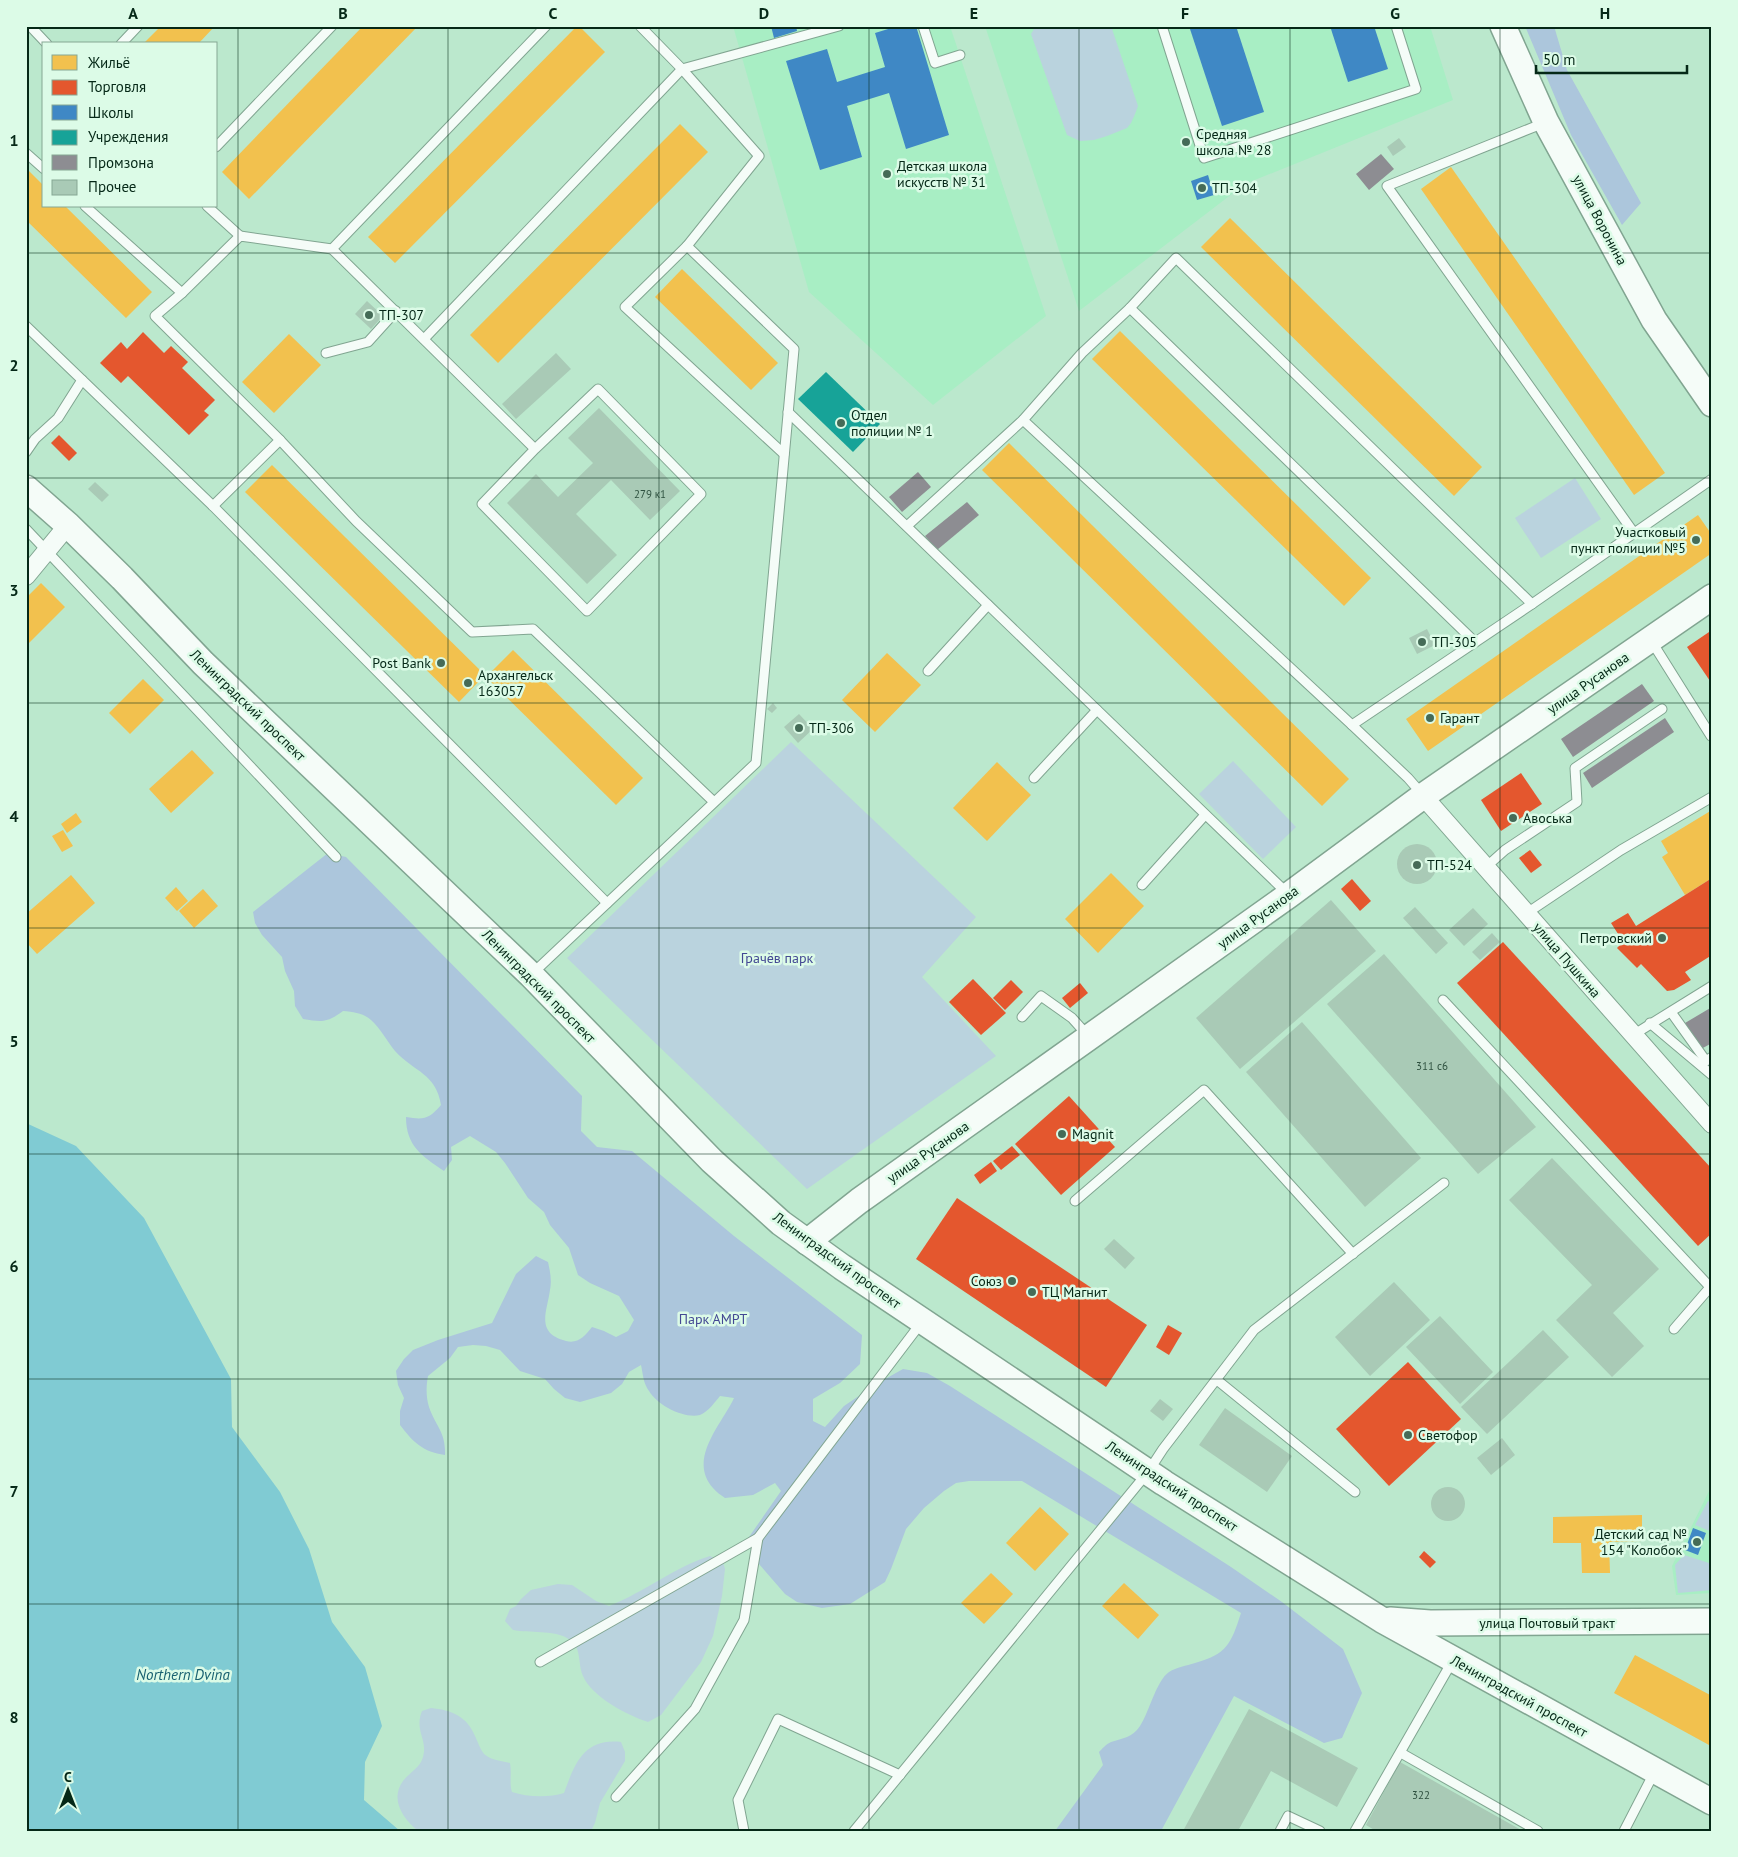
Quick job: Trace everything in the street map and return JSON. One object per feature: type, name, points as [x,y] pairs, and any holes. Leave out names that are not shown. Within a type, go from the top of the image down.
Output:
[{"type":"main road","name":"улица Воронина","points":[[1503,26],[1546,122],[1654,320],[1712,404]]},
{"type":"main road","name":"Ленинградский проспект","points":[[26,488],[68,525],[203,663],[531,975],[712,1161],[781,1223],[1164,1484],[1382,1620],[1712,1802]]},
{"type":"main road","name":"улица Русанова","points":[[807,1242],[858,1201],[1289,895],[1423,796],[1712,597]]},
{"type":"main road","name":"улица Почтовый тракт","points":[[1382,1620],[1430,1623],[1712,1621]]},
{"type":"street","points":[[26,576],[68,525]]},
{"type":"street","name":"улица Пушкина","points":[[1423,796],[1712,1124]]},
{"type":"lane","points":[[30,26],[45,42]]},
{"type":"lane","points":[[123,42],[138,26]]},
{"type":"lane","points":[[218,145],[332,26]]},
{"type":"lane","points":[[332,249],[546,26]]},
{"type":"lane","points":[[640,26],[682,69],[759,156],[687,246],[625,307],[784,454]]},
{"type":"lane","points":[[424,339],[682,69],[839,26]]},
{"type":"lane","points":[[923,26],[936,63],[960,55]]},
{"type":"lane","points":[[1162,26],[1204,158],[1416,89],[1396,26]]},
{"type":"lane","points":[[1546,122],[1387,186],[1634,533]]},
{"type":"lane","points":[[26,153],[42,167]]},
{"type":"lane","points":[[87,208],[182,294]]},
{"type":"lane","points":[[209,208],[240,236],[332,249],[535,448]]},
{"type":"lane","points":[[240,236],[182,294],[155,316],[280,440],[356,521],[472,632],[533,630],[714,802]]},
{"type":"lane","points":[[531,975],[756,763],[794,349],[687,246]]},
{"type":"lane","points":[[907,526],[1023,420],[1082,353],[1130,308],[1176,258],[1532,604]]},
{"type":"lane","points":[[1130,308],[1475,642]]},
{"type":"lane","points":[[326,353],[368,342],[396,311]]},
{"type":"lane","points":[[26,326],[212,506],[607,903]]},
{"type":"lane","points":[[26,452],[35,439],[58,418],[82,380]]},
{"type":"lane","points":[[598,389],[701,494],[587,611],[482,504],[535,448],[598,389]]},
{"type":"lane","points":[[788,412],[1289,895]]},
{"type":"lane","points":[[1023,420],[1352,725],[1408,778],[1423,796]]},
{"type":"lane","points":[[212,506],[280,440]]},
{"type":"lane","points":[[1352,725],[1532,604],[1712,479]]},
{"type":"lane","points":[[26,529],[336,856]]},
{"type":"lane","points":[[928,671],[988,605]]},
{"type":"lane","points":[[1650,639],[1712,736]]},
{"type":"lane","points":[[1486,867],[1505,850],[1577,802],[1576,768],[1662,708]]},
{"type":"lane","points":[[1034,778],[1096,710]]},
{"type":"lane","points":[[1527,913],[1621,850],[1712,797]]},
{"type":"lane","points":[[1142,885],[1205,816]]},
{"type":"lane","points":[[1633,1035],[1712,986]]},
{"type":"lane","points":[[1022,1017],[1042,996],[1072,1018],[1089,1038]]},
{"type":"lane","points":[[1443,1000],[1711,1286],[1674,1329]]},
{"type":"lane","points":[[1671,1012],[1706,1061],[1712,1057]]},
{"type":"lane","points":[[1650,1023],[1712,1075]]},
{"type":"lane","points":[[1075,1201],[1204,1090],[1352,1254]]},
{"type":"lane","points":[[854,1831],[1148,1472],[1163,1449],[1254,1330],[1444,1183]]},
{"type":"lane","points":[[540,1662],[758,1538],[922,1320]]},
{"type":"lane","points":[[1216,1380],[1355,1492]]},
{"type":"lane","points":[[616,1797],[695,1710],[744,1620],[758,1538]]},
{"type":"lane","points":[[1355,1831],[1453,1660]]},
{"type":"lane","points":[[744,1831],[738,1800],[778,1719],[900,1775]]},
{"type":"lane","points":[[1401,1753],[1538,1831]]},
{"type":"lane","points":[[1624,1831],[1655,1771]]},
{"type":"lane","points":[[1280,1831],[1288,1816],[1320,1831]]},
{"type":"shaded area","name":"Детская школа искусств № 31","points":[[733,26],[950,26],[1046,316],[933,405],[809,292]]},
{"type":"shaded area","name":"Средняя школа № 28","points":[[985,26],[1430,26],[1453,100],[1245,184],[1079,311]]},
{"type":"shaded area","name":"Детский сад № 154 \"Колобок\"","points":[[1712,1485],[1712,1593],[1676,1595],[1672,1566]]},
{"type":"green space","points":[[1036,26],[1111,26],[1138,106],[1127,128],[1094,140],[1080,141],[1067,135],[1031,34]]},
{"type":"green space","points":[[1525,26],[1554,26],[1567,70],[1641,203],[1622,225],[1571,135]]},
{"type":"green space","points":[[1575,478],[1601,519],[1541,558],[1515,518]]},
{"type":"green space","name":"Грачёв парк","points":[[791,742],[976,917],[922,977],[996,1056],[807,1189],[567,958]]},
{"type":"green space","points":[[1233,761],[1296,827],[1263,859],[1199,794]]},
{"type":"green space","name":"Парк АМРТ","points":[[328,853],[346,857],[582,1096],[581,1131],[597,1147],[632,1151],[734,1236],[862,1335],[860,1364],[840,1383],[813,1399],[813,1421],[825,1427],[844,1406],[903,1369],[927,1373],[950,1386],[1231,1567],[1282,1602],[1343,1649],[1362,1693],[1342,1738],[1324,1743],[1234,1696],[1161,1831],[1055,1831],[1103,1765],[1099,1752],[1109,1743],[1127,1737],[1137,1730],[1164,1676],[1178,1668],[1206,1660],[1221,1651],[1234,1633],[1241,1613],[1022,1481],[969,1481],[956,1483],[924,1508],[906,1529],[885,1582],[850,1604],[822,1608],[797,1602],[785,1594],[759,1564],[751,1551],[749,1537],[781,1491],[775,1483],[753,1495],[725,1498],[714,1489],[706,1477],[704,1465],[709,1442],[734,1398],[720,1396],[709,1409],[700,1415],[694,1416],[679,1413],[664,1406],[653,1396],[647,1388],[641,1365],[629,1372],[622,1384],[611,1393],[580,1402],[565,1398],[545,1379],[520,1371],[500,1350],[473,1345],[458,1347],[450,1358],[428,1376],[427,1380],[428,1403],[444,1441],[445,1455],[425,1449],[414,1441],[400,1425],[400,1411],[404,1398],[398,1385],[396,1371],[413,1350],[492,1323],[516,1274],[536,1256],[548,1262],[551,1283],[545,1321],[550,1333],[556,1337],[570,1342],[578,1340],[592,1327],[616,1337],[628,1331],[634,1320],[619,1296],[590,1283],[578,1275],[569,1248],[550,1225],[544,1212],[528,1198],[496,1152],[470,1136],[451,1147],[452,1160],[444,1171],[422,1155],[409,1136],[406,1117],[422,1118],[429,1116],[441,1105],[438,1094],[429,1079],[395,1051],[371,1020],[362,1014],[343,1011],[333,1018],[324,1021],[303,1019],[295,1006],[294,991],[285,971],[282,957],[262,935],[255,923],[253,912]]},
{"type":"green space","points":[[1708,1501],[1712,1503],[1712,1532],[1695,1525]]},
{"type":"green space","points":[[1684,1555],[1712,1564],[1712,1590],[1678,1593],[1675,1565]]},
{"type":"green space","points":[[710,1556],[723,1562],[725,1569],[722,1596],[713,1636],[701,1662],[661,1715],[648,1722],[621,1710],[594,1691],[581,1671],[578,1650],[567,1638],[548,1633],[513,1630],[505,1621],[510,1609],[516,1606],[531,1590],[558,1584],[572,1585],[596,1601],[609,1606],[635,1594],[684,1566]]},
{"type":"green space","points":[[431,1708],[452,1712],[468,1723],[484,1754],[493,1759],[510,1763],[512,1792],[524,1795],[544,1796],[564,1793],[577,1763],[590,1748],[608,1742],[621,1742],[625,1752],[625,1761],[600,1803],[591,1831],[418,1831],[403,1814],[398,1801],[398,1795],[403,1781],[422,1761],[424,1745],[419,1724],[420,1718],[422,1711]]},
{"type":"water","name":"Northern Dvina","points":[[26,1123],[76,1146],[144,1218],[231,1379],[232,1427],[280,1492],[309,1549],[332,1622],[365,1667],[382,1726],[365,1762],[364,1800],[400,1831],[26,1831]]},
{"type":"building: Жильё","points":[[161,26],[215,26],[200,42],[145,42]]},
{"type":"building: Жильё","points":[[363,26],[418,26],[249,199],[222,172]]},
{"type":"building: Жильё","points":[[577,26],[605,52],[395,263],[368,237]]},
{"type":"building: Жильё","points":[[680,124],[708,152],[498,363],[470,335]]},
{"type":"building: Жильё","points":[[1451,167],[1665,473],[1634,495],[1421,189]]},
{"type":"building: Жильё","points":[[26,168],[42,184],[42,208],[67,208],[152,292],[126,318],[26,220]]},
{"type":"building: Жильё","points":[[1230,218],[1482,467],[1454,496],[1201,247]]},
{"type":"building: Жильё","points":[[682,269],[778,363],[751,390],[655,297]]},
{"type":"building: Жильё","points":[[1120,331],[1371,578],[1344,606],[1092,359]]},
{"type":"building: Жильё","points":[[289,334],[321,365],[274,413],[242,382]]},
{"type":"building: Жильё","points":[[1009,443],[1349,779],[1322,806],[982,470]]},
{"type":"building: Жильё","points":[[272,465],[485,675],[459,702],[245,492]]},
{"type":"building: Жильё","points":[[1698,515],[1712,535],[1712,553],[1428,751],[1406,719]]},
{"type":"building: Жильё","points":[[41,583],[65,607],[26,646],[26,598]]},
{"type":"building: Жильё","points":[[513,650],[643,778],[616,805],[486,677]]},
{"type":"building: Жильё","points":[[887,653],[921,685],[875,732],[842,700]]},
{"type":"building: Жильё","points":[[143,679],[164,700],[130,734],[109,713]]},
{"type":"building: Жильё","points":[[192,750],[214,773],[171,813],[149,789]]},
{"type":"building: Жильё","points":[[997,762],[1031,795],[987,841],[953,808]]},
{"type":"building: Жильё","points":[[1712,810],[1712,878],[1685,895],[1662,857],[1668,853],[1661,841]]},
{"type":"building: Жильё","points":[[76,813],[82,822],[67,833],[61,824]]},
{"type":"building: Жильё","points":[[63,830],[73,846],[62,852],[52,836]]},
{"type":"building: Жильё","points":[[1111,873],[1144,906],[1098,953],[1065,919]]},
{"type":"building: Жильё","points":[[71,875],[95,903],[37,954],[26,942],[26,914]]},
{"type":"building: Жильё","points":[[176,887],[188,901],[177,911],[165,898]]},
{"type":"building: Жильё","points":[[203,889],[218,906],[194,928],[179,911]]},
{"type":"building: Жильё","points":[[1040,1507],[1069,1534],[1035,1571],[1006,1543]]},
{"type":"building: Жильё","points":[[1642,1515],[1642,1541],[1609,1542],[1610,1573],[1582,1573],[1581,1543],[1553,1543],[1553,1517]]},
{"type":"building: Жильё","points":[[991,1573],[1013,1594],[984,1624],[961,1603]]},
{"type":"building: Жильё","points":[[1124,1583],[1159,1615],[1138,1639],[1102,1606]]},
{"type":"building: Жильё","points":[[1635,1655],[1712,1696],[1712,1740],[1709,1745],[1614,1693]]},
{"type":"building: Торговля","points":[[143,332],[164,353],[171,346],[188,362],[182,368],[215,400],[204,411],[209,415],[189,435],[128,376],[121,383],[100,363],[121,342],[127,349]]},
{"type":"building: Торговля","points":[[59,435],[77,453],[69,461],[51,443]]},
{"type":"building: Торговля","points":[[1712,630],[1712,684],[1687,647]]},
{"type":"building: Торговля","points":[[1521,773],[1542,804],[1501,831],[1481,800]]},
{"type":"building: Торговля","points":[[1530,850],[1542,865],[1531,873],[1519,858]]},
{"type":"building: Торговля","points":[[1712,878],[1712,955],[1685,972],[1691,980],[1674,990],[1667,991],[1641,964],[1637,968],[1617,948],[1621,944],[1620,937],[1611,923],[1628,913],[1636,926]]},
{"type":"building: Торговля","points":[[1352,879],[1371,901],[1360,911],[1341,889]]},
{"type":"building: Торговля","points":[[1503,942],[1712,1169],[1712,1233],[1698,1246],[1457,983]]},
{"type":"building: Торговля","points":[[973,979],[1006,1013],[981,1035],[949,1002]]},
{"type":"building: Торговля","points":[[1011,980],[1023,992],[1005,1010],[993,998]]},
{"type":"building: Торговля","points":[[1080,983],[1088,993],[1070,1008],[1062,998]]},
{"type":"building: Торговля","points":[[1069,1096],[1115,1147],[1061,1195],[1015,1144]]},
{"type":"building: Торговля","points":[[1012,1146],[1020,1155],[1001,1170],[993,1161]]},
{"type":"building: Торговля","points":[[991,1162],[997,1171],[980,1184],[974,1175]]},
{"type":"building: Торговля","name":"ТЦ Магнит","points":[[957,1198],[1147,1325],[1106,1387],[916,1259]]},
{"type":"building: Торговля","points":[[1168,1325],[1182,1333],[1169,1355],[1156,1347]]},
{"type":"building: Торговля","points":[[1408,1362],[1461,1419],[1389,1486],[1336,1429]]},
{"type":"building: Торговля","points":[[1424,1551],[1436,1562],[1430,1568],[1419,1557]]},
{"type":"building: Школы","points":[[771,26],[796,26],[797,31],[774,38]]},
{"type":"building: Школы","points":[[898,26],[916,26],[949,135],[906,149],[889,93],[847,106],[862,157],[820,170],[786,61],[827,49],[837,82],[885,67],[875,33]]},
{"type":"building: Школы","points":[[1189,26],[1236,26],[1264,112],[1222,126]]},
{"type":"building: Школы","points":[[1330,26],[1374,26],[1388,69],[1348,82]]},
{"type":"building: Школы","name":"ТП-304","points":[[1208,175],[1214,195],[1197,200],[1191,181]]},
{"type":"building: Школы","points":[[1693,1528],[1706,1533],[1698,1555],[1685,1550]]},
{"type":"building: Учреждения","points":[[826,372],[880,424],[853,452],[798,399]]},
{"type":"building: Промзона","points":[[1381,154],[1394,169],[1369,190],[1356,174]]},
{"type":"building: Промзона","points":[[918,472],[931,487],[902,512],[889,497]]},
{"type":"building: Промзона","points":[[967,502],[979,515],[937,550],[925,536]]},
{"type":"building: Промзона","points":[[1642,684],[1654,701],[1573,757],[1561,739]]},
{"type":"building: Промзона","points":[[1665,718],[1674,732],[1592,788],[1583,773]]},
{"type":"building: Промзона","points":[[1712,1007],[1712,1043],[1701,1049],[1685,1023]]},
{"type":"building: Прочее","points":[[1399,138],[1406,147],[1393,156],[1387,147]]},
{"type":"building: Прочее","name":"ТП-307","points":[[367,301],[383,316],[371,329],[355,314]]},
{"type":"building: Прочее","points":[[556,353],[571,369],[516,419],[502,404]]},
{"type":"building: Прочее","points":[[599,408],[680,491],[650,520],[611,480],[576,514],[617,555],[587,584],[507,503],[536,474],[558,497],[593,463],[568,438]]},
{"type":"building: Прочее","points":[[95,482],[109,495],[102,502],[88,489]]},
{"type":"building: Прочее","name":"ТП-305","points":[[1427,629],[1435,645],[1417,654],[1409,638]]},
{"type":"building: Прочее","points":[[773,703],[777,708],[772,713],[767,709]]},
{"type":"building: Прочее","name":"ТП-306","points":[[799,714],[813,729],[798,743],[784,727]]},
{"type":"building: Прочее","name":"ТП-524","points":[[1421,844],[1428,847],[1434,853],[1437,864],[1436,872],[1428,881],[1421,884],[1413,884],[1406,881],[1398,872],[1397,860],[1400,853],[1409,845]]},
{"type":"building: Прочее","points":[[1331,900],[1376,951],[1240,1069],[1196,1018]]},
{"type":"building: Прочее","points":[[1415,907],[1448,943],[1436,954],[1403,918]]},
{"type":"building: Прочее","points":[[1473,908],[1488,924],[1464,946],[1449,930]]},
{"type":"building: Прочее","points":[[1492,933],[1500,942],[1480,960],[1472,952]]},
{"type":"building: Прочее","points":[[1384,954],[1536,1127],[1478,1174],[1327,1004]]},
{"type":"building: Прочее","points":[[1302,1022],[1421,1158],[1365,1207],[1246,1072]]},
{"type":"building: Прочее","points":[[1552,1158],[1659,1269],[1613,1313],[1644,1346],[1612,1377],[1556,1320],[1592,1285],[1509,1200]]},
{"type":"building: Прочее","points":[[1114,1239],[1135,1258],[1125,1269],[1104,1249]]},
{"type":"building: Прочее","points":[[1394,1282],[1430,1320],[1370,1376],[1335,1337]]},
{"type":"building: Прочее","points":[[1440,1316],[1493,1372],[1460,1404],[1406,1347]]},
{"type":"building: Прочее","points":[[1543,1330],[1569,1357],[1487,1434],[1461,1407]]},
{"type":"building: Прочее","points":[[1160,1399],[1173,1409],[1163,1421],[1150,1411]]},
{"type":"building: Прочее","points":[[1225,1408],[1292,1456],[1267,1492],[1199,1445]]},
{"type":"building: Прочее","points":[[1502,1438],[1515,1455],[1491,1475],[1477,1458]]},
{"type":"building: Прочее","points":[[1448,1487],[1460,1492],[1465,1504],[1460,1516],[1448,1521],[1436,1516],[1431,1504],[1436,1492]]},
{"type":"building: Прочее","points":[[1249,1709],[1358,1768],[1337,1807],[1271,1771],[1238,1831],[1183,1831]]},
{"type":"building: Прочее","points":[[1400,1762],[1523,1831],[1376,1831],[1366,1825]]},
{"type":"place","name":"Средняя школа № 28","points":[[1186,142]]},
{"type":"place","name":"Детская школа искусств № 31","points":[[887,174]]},
{"type":"place","name":"ТП-304","points":[[1202,188]]},
{"type":"place","name":"ТП-307","points":[[369,315]]},
{"type":"place","name":"Отдел полиции № 1","points":[[841,423]]},
{"type":"place","name":"Участковый пункт полиции №5","points":[[1696,540]]},
{"type":"place","name":"ТП-305","points":[[1422,642]]},
{"type":"place","name":"Post Bank","points":[[441,663]]},
{"type":"place","name":"Архангельск 163057","points":[[468,683]]},
{"type":"place","name":"Гарант","points":[[1430,718]]},
{"type":"place","name":"ТП-306","points":[[799,728]]},
{"type":"place","name":"Авоська","points":[[1513,818]]},
{"type":"place","name":"ТП-524","points":[[1417,865]]},
{"type":"place","name":"Петровский","points":[[1662,938]]},
{"type":"place","name":"Magnit","points":[[1062,1134]]},
{"type":"place","name":"Союз","points":[[1012,1281]]},
{"type":"place","name":"ТЦ Магнит","points":[[1032,1292]]},
{"type":"place","name":"Светофор","points":[[1408,1435]]},
{"type":"place","name":"Детский сад № 154 \"Колобок\"","points":[[1697,1542]]}]
